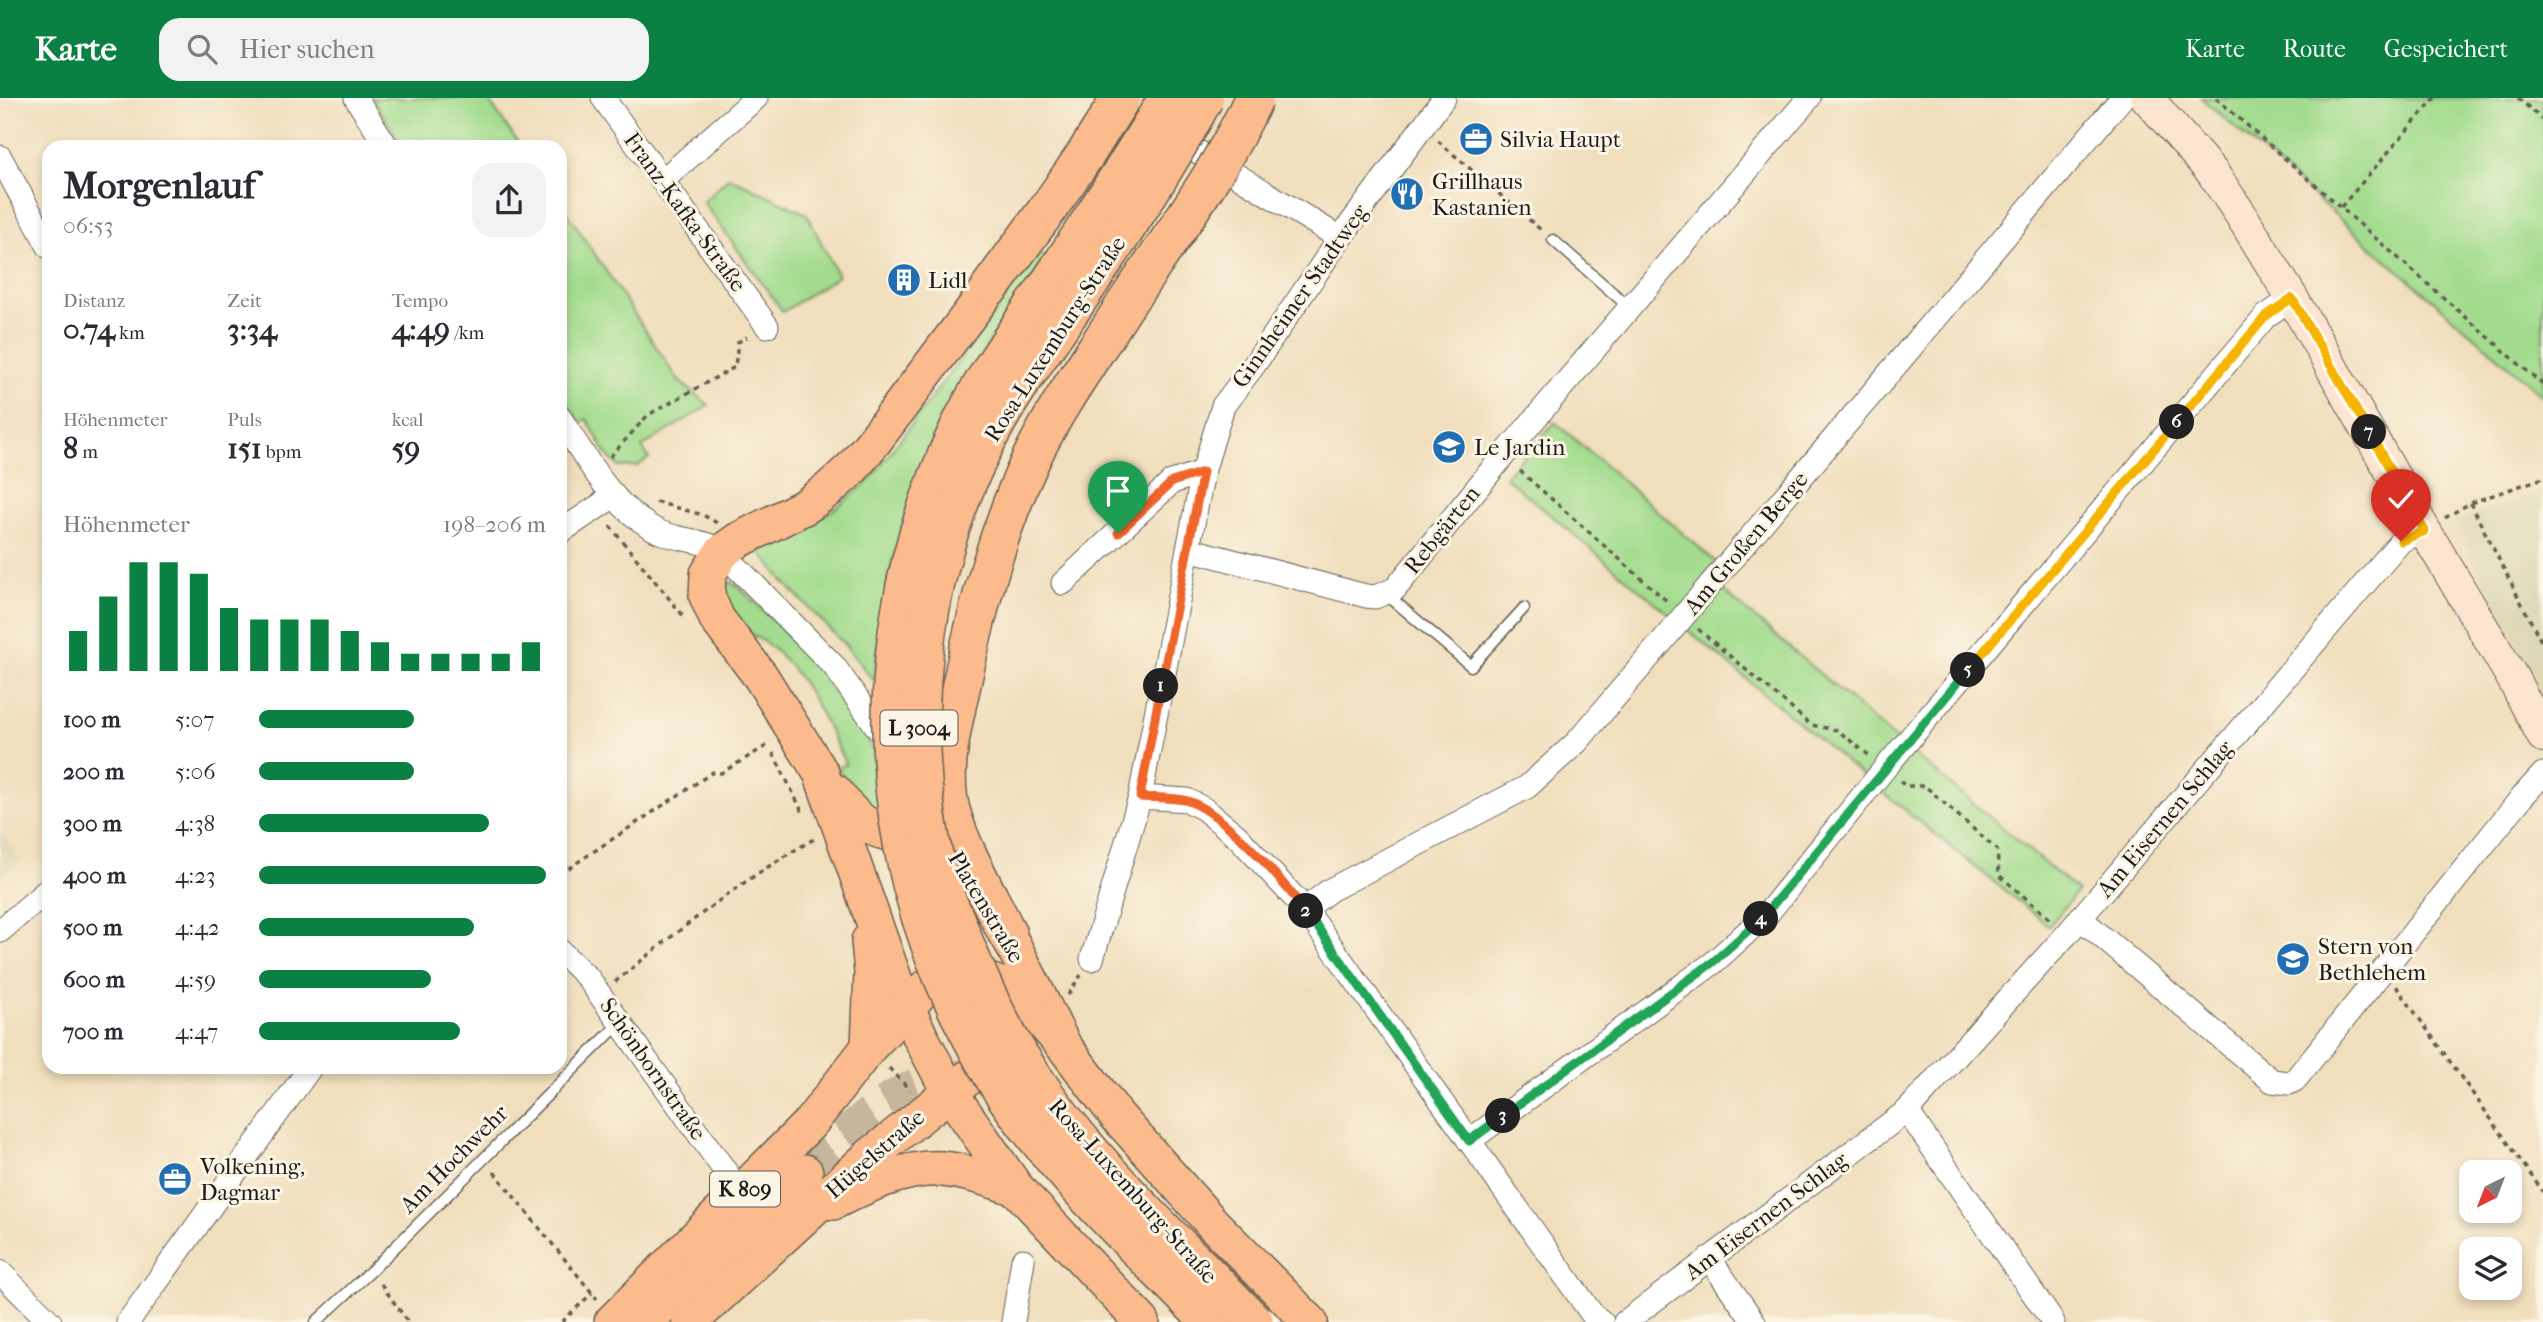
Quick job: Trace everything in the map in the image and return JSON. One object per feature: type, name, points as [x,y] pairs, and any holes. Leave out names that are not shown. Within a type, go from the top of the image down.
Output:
[{"type":"highway","points":[[991,286],[1087,152],[1121,98]]},
{"type":"highway","name":"Rosa-Luxemburg-Straße","points":[[1168,98],[986,378],[942,465],[918,531],[904,590],[894,652],[891,735],[900,834],[912,888],[945,984],[975,1045],[1011,1103],[1040,1141],[1079,1186],[1210,1322]]},
{"type":"highway","name":"Rosa-Luxemburg-Straße","points":[[1203,98],[1134,217],[1012,396],[967,484],[944,548],[932,597],[919,701],[919,757],[925,815],[938,876],[975,970],[1016,1050],[1046,1095],[1082,1141],[1254,1322]]},
{"type":"highway","points":[[1007,933],[964,844],[940,808],[953,724],[975,619],[995,550],[1032,458],[1071,389],[1214,173],[1235,139],[1254,98]]},
{"type":"main road","points":[[2147,98],[2212,172],[2292,298],[2542,732]]},
{"type":"main road","points":[[991,286],[852,468],[806,506],[737,541],[723,540],[706,584],[710,608],[761,677],[806,780],[864,896],[906,1007],[949,1091],[1016,1188],[1143,1322]]},
{"type":"main road","points":[[806,780],[844,804],[867,827],[880,832],[918,828],[940,808]]},
{"type":"main road","points":[[864,896],[878,1056]]},
{"type":"main road","name":"Platenstraße","points":[[1007,933],[1027,991]]},
{"type":"main road","name":"K 809","points":[[599,1303],[743,1191],[878,1056],[906,1007],[924,989],[939,980],[963,975],[1027,991],[1063,1045],[1134,1136],[1220,1232],[1310,1322]]},
{"type":"main road","name":"Hügelstraße","points":[[690,1322],[869,1157],[1012,1043],[1020,1034],[1026,1020],[1027,991]]},
{"type":"main road","name":"K 809","points":[[805,1217],[855,1191],[918,1170],[958,1171],[1016,1188]]},
{"type":"main road","name":"K 809","points":[[645,1322],[805,1171]]},
{"type":"street","points":[[356,98],[383,140]]},
{"type":"street","name":"Franz-Kafka-Straße","points":[[603,98],[767,326]]},
{"type":"street","points":[[662,181],[757,98]]},
{"type":"street","points":[[1112,98],[1340,238]]},
{"type":"street","name":"Ginnheimer Stadtweg","points":[[1086,967],[1140,797],[1203,472],[1223,406],[1340,238],[1444,98]]},
{"type":"street","name":"Rebgärten","points":[[1188,549],[1366,596],[1375,597],[1395,589],[1503,456],[1809,98]]},
{"type":"street","name":"Am Großen Berge","points":[[1305,909],[1329,890],[1527,788],[1577,742],[2122,98]]},
{"type":"street","points":[[0,157],[42,234]]},
{"type":"street","points":[[1469,1141],[1722,954],[1768,913],[1885,768],[2266,316],[2292,298]]},
{"type":"street","points":[[567,426],[599,465],[614,496],[657,530],[709,545],[723,540],[834,666],[940,808]]},
{"type":"street","points":[[1063,583],[1172,482],[1203,472]]},
{"type":"street","points":[[567,527],[614,496]]},
{"type":"street","name":"Am Eisernen Schlag","points":[[1625,1322],[1907,1111],[2080,918],[2401,541],[2425,531]]},
{"type":"street","points":[[2080,918],[2272,1082],[2289,1083],[2295,1080],[2543,774]]},
{"type":"street","points":[[1140,797],[1187,800],[1204,809],[1237,836],[1305,909],[1592,1314],[1602,1322]]},
{"type":"street","points":[[0,931],[42,895]]},
{"type":"street","name":"Schönbornstraße","points":[[567,958],[589,978],[728,1175],[743,1191]]},
{"type":"street","points":[[128,1322],[306,1074]]},
{"type":"street","points":[[1907,1111],[2053,1322]]},
{"type":"street","points":[[1709,1258],[1754,1322]]},
{"type":"street","points":[[1013,1322],[1023,1260]]},
{"type":"street","points":[[4,1283],[50,1322]]},
{"type":"lane","points":[[1553,240],[1630,309]]},
{"type":"lane","points":[[1386,594],[1471,666],[1524,608]]},
{"type":"lane","name":"Am Hochwehr","points":[[316,1322],[371,1271],[620,1023]]},
{"type":"path","points":[[2216,98],[2543,385]]},
{"type":"path","points":[[2341,207],[2435,98]]},
{"type":"path","points":[[2518,98],[2543,120]]},
{"type":"path","points":[[1423,127],[1553,240]]},
{"type":"path","points":[[599,465],[648,415],[735,367],[738,342],[767,326]]},
{"type":"path","points":[[2425,531],[2470,503],[2543,478]]},
{"type":"path","points":[[653,500],[703,515],[723,540]]},
{"type":"path","points":[[2470,503],[2543,645]]},
{"type":"path","points":[[606,522],[651,576]]},
{"type":"path","points":[[567,869],[713,772],[721,774],[768,745]]},
{"type":"path","points":[[1885,768],[1905,786],[1926,786],[1997,850],[1999,876],[2040,911]]},
{"type":"path","points":[[805,818],[806,780]]},
{"type":"path","points":[[810,828],[818,850]]},
{"type":"path","points":[[599,994],[698,916],[780,858],[814,839]]},
{"type":"path","points":[[1065,1000],[1086,967]]},
{"type":"path","points":[[2384,968],[2543,1192]]},
{"type":"path","points":[[878,1056],[910,1091]]},
{"type":"path","points":[[484,1159],[599,1303],[562,1322]]},
{"type":"path","points":[[371,1271],[408,1322]]},
{"type":"shaded area","points":[[2543,490],[2543,698],[2454,522]]},
{"type":"shaded area","points":[[0,829],[20,860],[0,877]]},
{"type":"green space","points":[[372,98],[487,98],[516,140],[399,140]]},
{"type":"green space","points":[[2201,98],[2543,98],[2543,396]]},
{"type":"green space","points":[[729,177],[807,214],[838,276],[783,312],[703,202]]},
{"type":"green space","points":[[567,213],[679,381],[709,405],[642,447],[649,458],[638,466],[619,467],[607,455],[587,419],[580,423],[567,403]]},
{"type":"green space","points":[[1039,254],[1046,257],[958,391],[940,425],[911,496],[891,569],[874,681],[845,645],[783,581],[759,550],[819,519],[847,500],[872,477]]},
{"type":"green space","points":[[1555,422],[1717,563],[1705,575],[2078,891],[2049,926],[1864,777],[1505,477]]},
{"type":"green space","points":[[723,579],[738,586],[785,632],[828,680],[872,748],[881,821],[854,797],[838,768],[846,764],[814,701],[795,672],[771,647],[737,625],[726,613],[722,600]]},
{"type":"tunnel","points":[[805,1172],[859,1123],[900,1094],[945,1078],[969,1078]]},
{"type":"place","name":"Silvia Haupt","points":[[1476,139]]},
{"type":"place","name":"Grillhaus Kastanien","points":[[1407,194]]},
{"type":"place","name":"Lidl","points":[[904,280]]},
{"type":"place","name":"Le Jardin","points":[[1449,447]]},
{"type":"place","name":"Stern von Bethlehem","points":[[2293,959]]},
{"type":"place","name":"Volkening, Dagmar","points":[[175,1179]]},
{"type":"route","points":[[1118,533],[1172,482],[1203,472],[1140,797],[1187,800],[1204,809],[1237,836],[1305,909],[1469,1141],[1713,962],[1768,913],[1885,768],[2266,316],[2292,298],[2425,531],[2401,541]]}]
